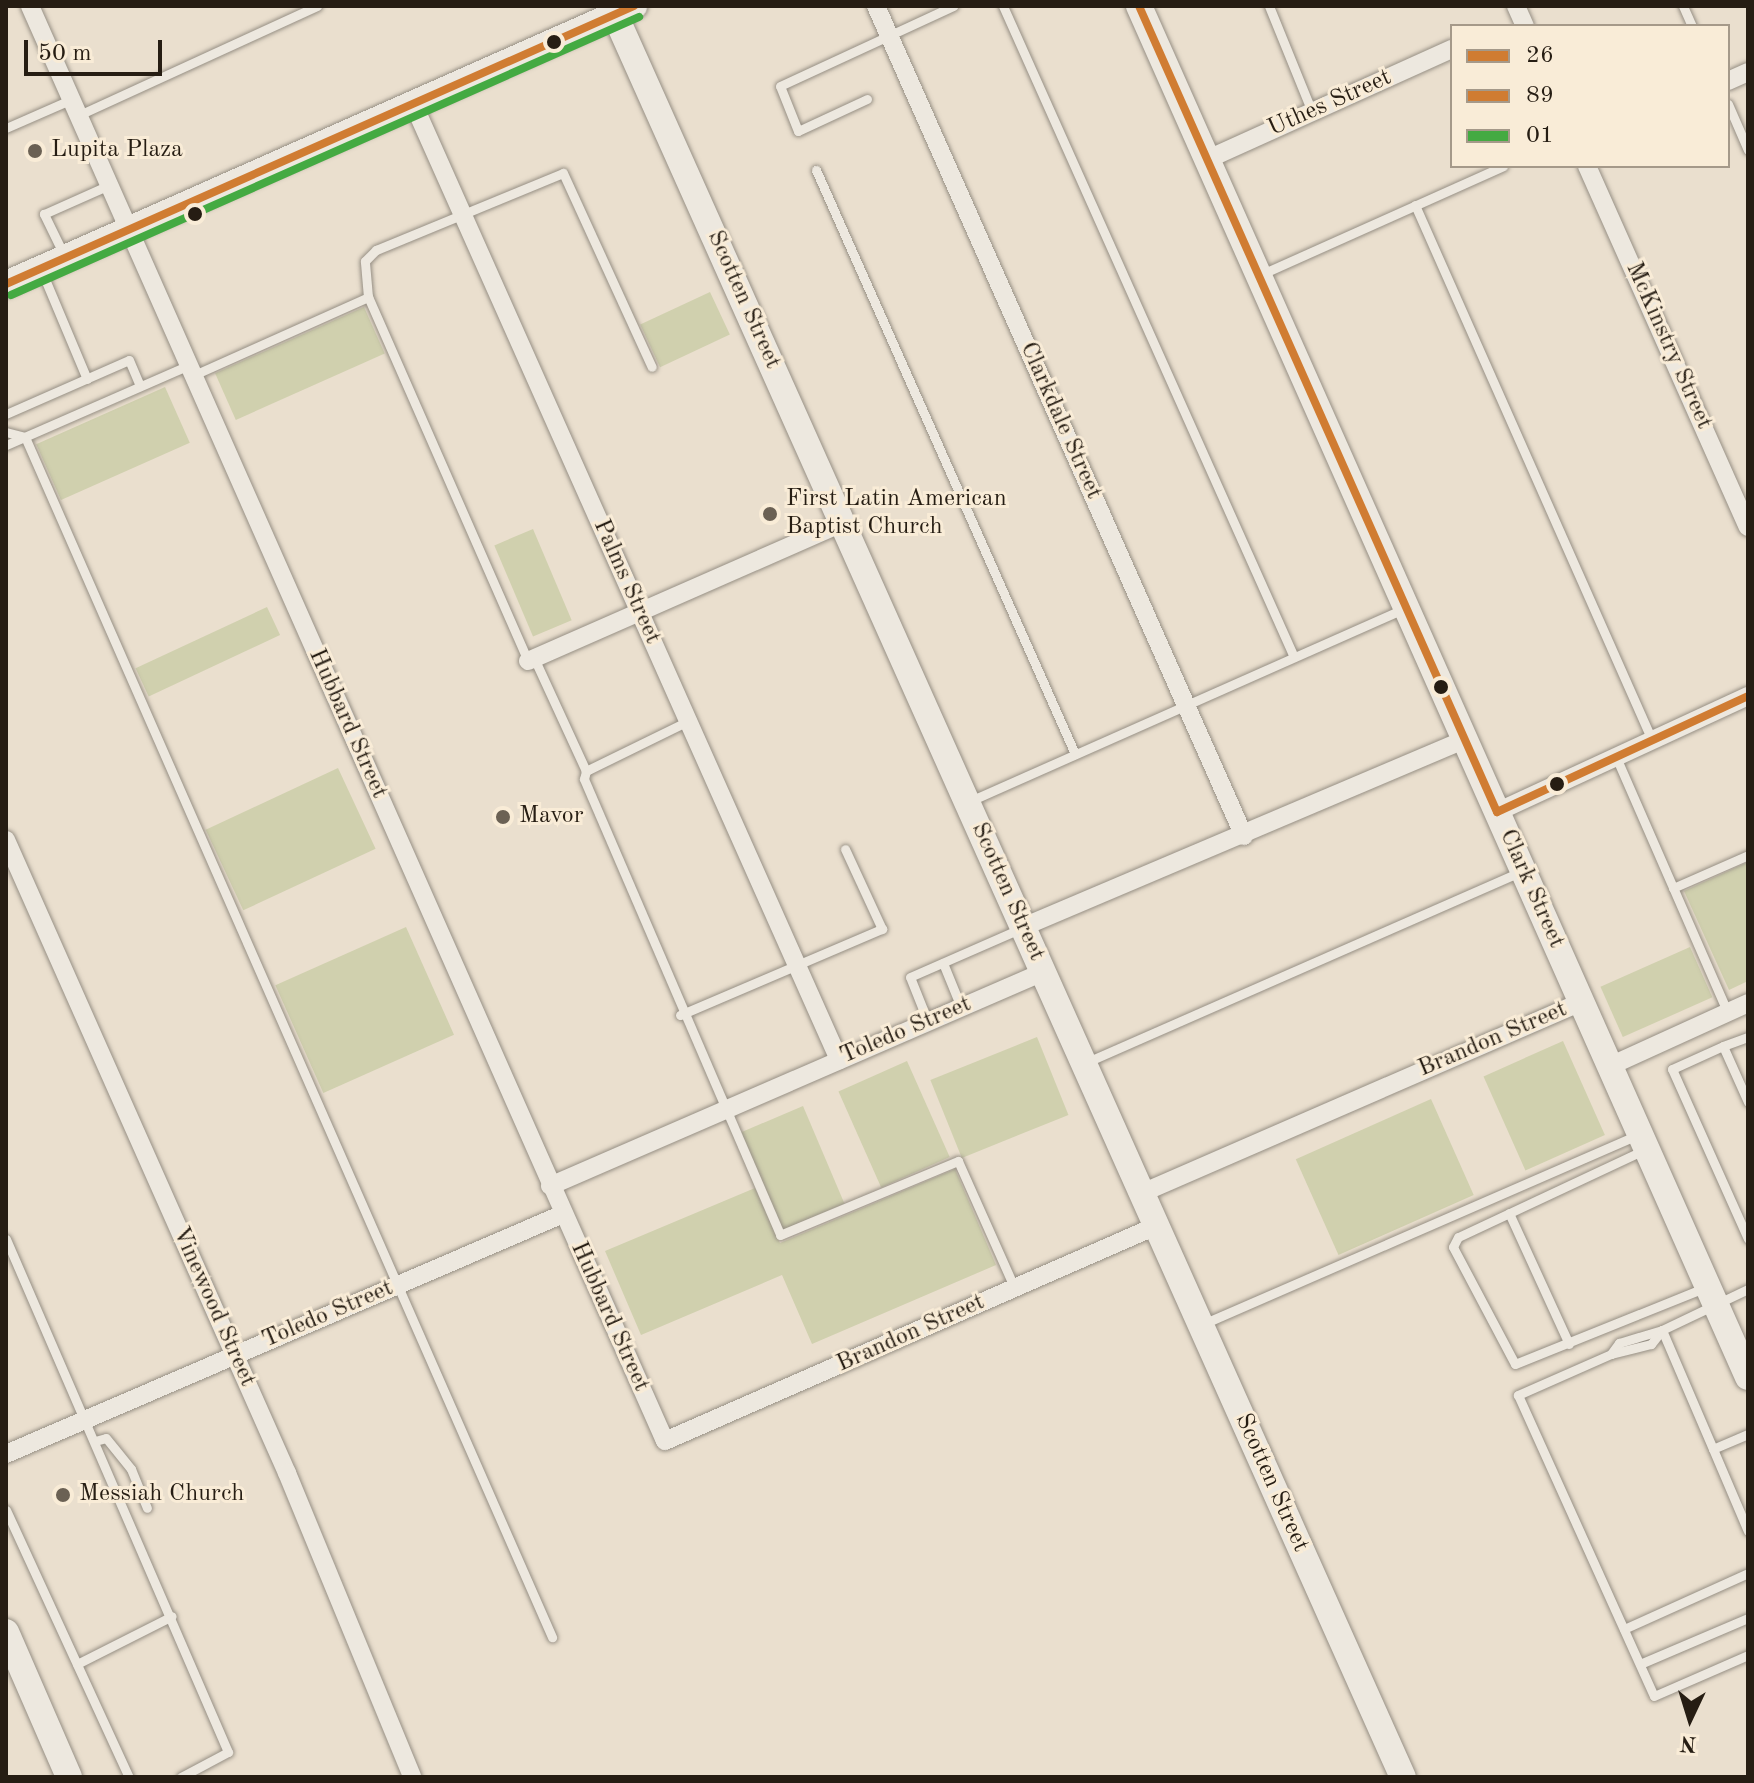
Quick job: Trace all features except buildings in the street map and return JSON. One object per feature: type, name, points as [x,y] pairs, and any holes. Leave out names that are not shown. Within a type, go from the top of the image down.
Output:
[{"type":"street","name":"Hubbard Street","points":[[30,6],[665,1441]]},
{"type":"street","name":"Clarkdale Street","points":[[876,6],[1244,836]]},
{"type":"street","name":"Clark Street","points":[[1139,6],[1748,1377]]},
{"type":"street","points":[[6,284],[620,9]]},
{"type":"street","name":"Scotten Street","points":[[620,9],[842,523],[1403,1777]]},
{"type":"street","name":"Uthes Street","points":[[1208,159],[1450,50]]},
{"type":"street","name":"Palms Street","points":[[413,103],[839,1060]]},
{"type":"street","name":"McKinstry Street","points":[[1588,168],[1748,527]]},
{"type":"street","points":[[531,659],[842,523]]},
{"type":"street","points":[[1497,812],[1748,696]]},
{"type":"street","points":[[1023,927],[1244,836],[1465,739]]},
{"type":"street","name":"Vinewood Street","points":[[6,840],[234,1355],[412,1777]]},
{"type":"street","name":"Toledo Street","points":[[550,1186],[1043,972]]},
{"type":"street","name":"Brandon Street","points":[[1142,1193],[1581,1002]]},
{"type":"street","points":[[1610,1066],[1748,1003]]},
{"type":"street","name":"Toledo Street","points":[[6,1454],[563,1214]]},
{"type":"street","name":"Brandon Street","points":[[665,1441],[1156,1226]]},
{"type":"street","points":[[6,1632],[69,1777]]},
{"type":"lane","points":[[6,128],[75,107],[317,6]]},
{"type":"lane","points":[[867,99],[798,131],[780,86],[953,6]]},
{"type":"lane","points":[[1003,6],[1294,657]]},
{"type":"lane","points":[[1269,6],[1312,112]]},
{"type":"lane","points":[[1730,109],[1748,150]]},
{"type":"lane","points":[[1259,275],[1498,168]]},
{"type":"lane","points":[[816,170],[1075,754]]},
{"type":"lane","points":[[652,367],[563,173],[376,250],[365,261],[368,297],[531,659],[586,771],[680,1015],[780,1235],[958,1161],[1015,1289]]},
{"type":"lane","points":[[65,258],[44,214],[109,185]]},
{"type":"lane","points":[[1415,205],[1652,740]]},
{"type":"lane","points":[[40,269],[87,379]]},
{"type":"lane","points":[[6,445],[140,386],[192,370],[368,297]]},
{"type":"lane","points":[[6,414],[129,360],[140,386]]},
{"type":"lane","points":[[6,432],[25,437]]},
{"type":"lane","points":[[25,437],[552,1637]]},
{"type":"lane","points":[[967,802],[1406,608]]},
{"type":"lane","points":[[586,771],[688,721]]},
{"type":"lane","points":[[1616,757],[1728,1013]]},
{"type":"lane","points":[[680,1015],[882,929],[845,849]]},
{"type":"lane","points":[[1673,888],[1748,855]]},
{"type":"lane","points":[[1084,1064],[1523,871]]},
{"type":"lane","points":[[928,1022],[910,977],[1023,927]]},
{"type":"lane","points":[[943,963],[961,1007]]},
{"type":"lane","points":[[1748,1037],[1672,1069],[1748,1239]]},
{"type":"lane","points":[[1723,1046],[1748,1102]]},
{"type":"lane","points":[[1643,1142],[1458,1237],[1453,1247],[1507,1359],[1515,1364],[1712,1295],[1748,1289]]},
{"type":"lane","points":[[1200,1325],[1643,1142]]},
{"type":"lane","points":[[1509,1213],[1569,1344]]},
{"type":"lane","points":[[6,1239],[172,1616],[228,1752],[181,1777]]},
{"type":"lane","points":[[1712,1295],[1662,1330],[1619,1343],[1611,1354],[1518,1395],[1654,1696],[1748,1655]]},
{"type":"lane","points":[[1662,1330],[1748,1531]]},
{"type":"lane","points":[[1713,1449],[1748,1434]]},
{"type":"lane","points":[[95,1441],[106,1438],[131,1469],[147,1508]]},
{"type":"lane","points":[[6,1510],[129,1777]]},
{"type":"lane","points":[[1624,1629],[1748,1573]]},
{"type":"lane","points":[[77,1664],[172,1616]]},
{"type":"lane","points":[[1640,1664],[1748,1618]]},
{"type":"green space","points":[[710,292],[730,335],[660,367],[640,325]]},
{"type":"green space","points":[[364,307],[385,354],[236,420],[215,373]]},
{"type":"green space","points":[[165,387],[190,443],[61,500],[36,444]]},
{"type":"green space","points":[[533,529],[572,620],[533,637],[494,545]]},
{"type":"green space","points":[[267,607],[280,635],[149,696],[136,668]]},
{"type":"green space","points":[[338,768],[376,849],[243,910],[206,830]]},
{"type":"green space","points":[[1748,862],[1748,981],[1729,990],[1684,891]]},
{"type":"green space","points":[[406,927],[454,1035],[323,1093],[275,985]]},
{"type":"green space","points":[[1690,947],[1712,997],[1623,1037],[1600,987]]},
{"type":"green space","points":[[1037,1037],[1068,1115],[962,1158],[930,1080]]},
{"type":"green space","points":[[1563,1041],[1605,1135],[1525,1170],[1484,1076]]},
{"type":"green space","points":[[907,1061],[950,1157],[881,1187],[838,1092]]},
{"type":"green space","points":[[1431,1099],[1474,1195],[1339,1255],[1296,1159]]},
{"type":"green space","points":[[803,1106],[844,1204],[781,1231],[739,1133]]},
{"type":"green space","points":[[955,1169],[996,1265],[812,1344],[782,1275],[641,1335],[605,1251],[755,1188],[780,1243]]},
{"type":"transit line","name":"89","points":[[6,284],[634,6]]},
{"type":"transit line","name":"26","points":[[1139,6],[1497,812]]},
{"type":"transit line","name":"01","points":[[11,295],[639,17]]},
{"type":"transit line","name":"26","points":[[1497,812],[1748,696]]},
{"type":"place","name":"Lupita Plaza","points":[[35,151]]},
{"type":"place","name":"First Latin American Baptist Church","points":[[770,514]]},
{"type":"place","name":"Mavor","points":[[503,817]]},
{"type":"place","name":"Messiah Church","points":[[63,1495]]}]
